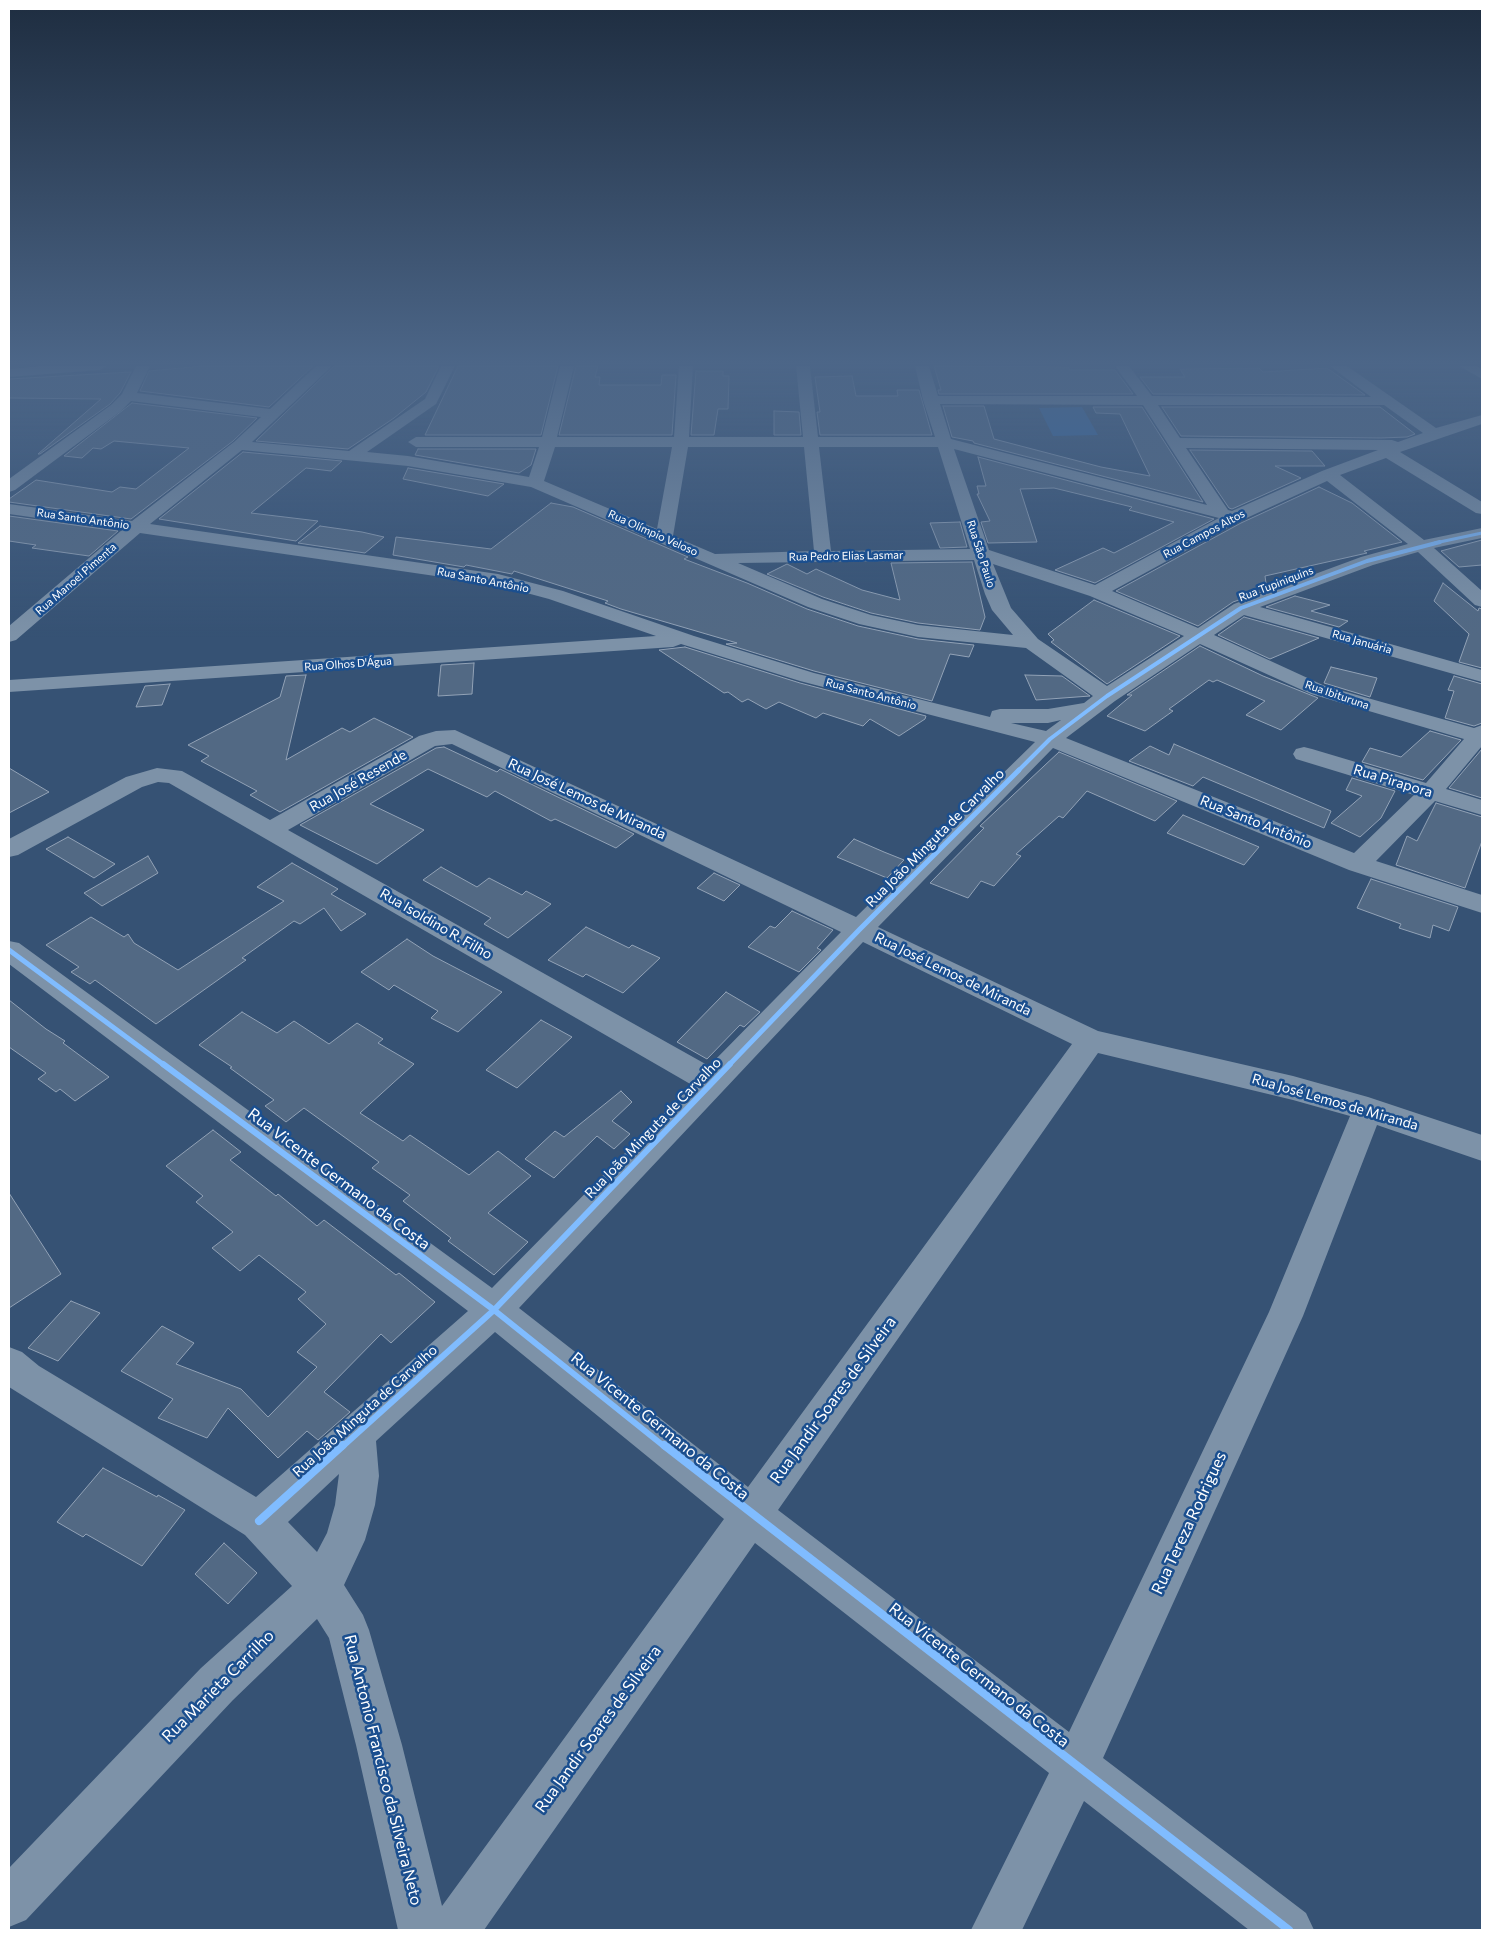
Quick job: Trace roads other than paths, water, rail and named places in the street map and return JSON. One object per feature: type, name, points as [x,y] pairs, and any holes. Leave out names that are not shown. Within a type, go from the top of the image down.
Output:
[{"type":"street","points":[[9,487],[52,456]]},
{"type":"street","name":"Rua Manoel Pimenta","points":[[9,636],[136,527],[225,456]]},
{"type":"street","name":"Rua Olímpio Veloso","points":[[367,456],[408,461],[535,483],[815,604],[866,620],[918,630],[1031,643]]},
{"type":"street","points":[[408,461],[410,456]]},
{"type":"street","points":[[535,483],[544,456]]},
{"type":"street","points":[[664,539],[678,456]]},
{"type":"street","points":[[811,456],[823,556]]},
{"type":"street","name":"Rua São Paulo","points":[[949,456],[994,594],[1002,610],[1031,643],[1099,702]]},
{"type":"street","points":[[1000,456],[1227,515]]},
{"type":"street","points":[[1185,456],[1227,515]]},
{"type":"street","name":"Rua Campos Altos","points":[[1097,592],[1227,515],[1375,456]]},
{"type":"street","points":[[1406,456],[1482,509]]},
{"type":"street","points":[[1328,474],[1421,546],[1482,601]]},
{"type":"street","name":"Rua Santo Antônio","points":[[9,508],[498,580],[556,595],[687,640],[807,677],[1050,739],[1358,864],[1482,904]]},
{"type":"street","name":"Rua Tupiniquins","points":[[1050,739],[1099,702],[1198,634],[1241,608],[1358,565],[1421,546],[1482,533]]},
{"type":"street","points":[[982,554],[1097,592],[1198,634]]},
{"type":"street","name":"Rua Pedro Elias Lasmar","points":[[710,559],[982,554]]},
{"type":"street","name":"Rua Januária","points":[[1241,608],[1482,676]]},
{"type":"street","name":"Rua Ibituruna","points":[[1198,634],[1318,690],[1481,735]]},
{"type":"street","name":"Rua Olhos D'Água","points":[[9,686],[687,640]]},
{"type":"street","name":"Rua Santo Antônio","points":[[944,713],[1048,716],[1099,702]]},
{"type":"street","points":[[1358,864],[1431,792],[1481,735]]},
{"type":"street","name":"Rua José Resende","points":[[271,830],[427,741],[447,736]]},
{"type":"street","name":"Rua José Lemos de Miranda","points":[[447,736],[462,740],[1091,1040],[1293,1088],[1368,1109],[1482,1148]]},
{"type":"street","name":"Rua João Minguta de Carvalho","points":[[259,1521],[494,1310],[860,929],[1050,739]]},
{"type":"street","name":"Rua Pirapora","points":[[1304,754],[1482,808]]},
{"type":"street","name":"Rua Isoldino R. Filho","points":[[9,850],[134,782],[157,775],[174,776],[712,1082]]},
{"type":"street","name":"Rua Vicente Germano da Costa","points":[[9,950],[494,1310],[751,1515],[1289,1930]]},
{"type":"street","name":"Rua Jandir Soares de Silveira","points":[[454,1930],[1091,1040]]},
{"type":"street","name":"Rua Tereza Rodrigues","points":[[996,1930],[1076,1767],[1285,1316],[1368,1109]]},
{"type":"street","name":"Rua Antonio Francisco da Silveira Neto","points":[[9,1364],[26,1378],[259,1521],[321,1586],[348,1630],[379,1745],[423,1930]]},
{"type":"street","name":"Rua Marieta Carrilho","points":[[9,1903],[217,1684],[321,1586],[345,1540],[355,1505],[359,1476],[357,1435]]}]
